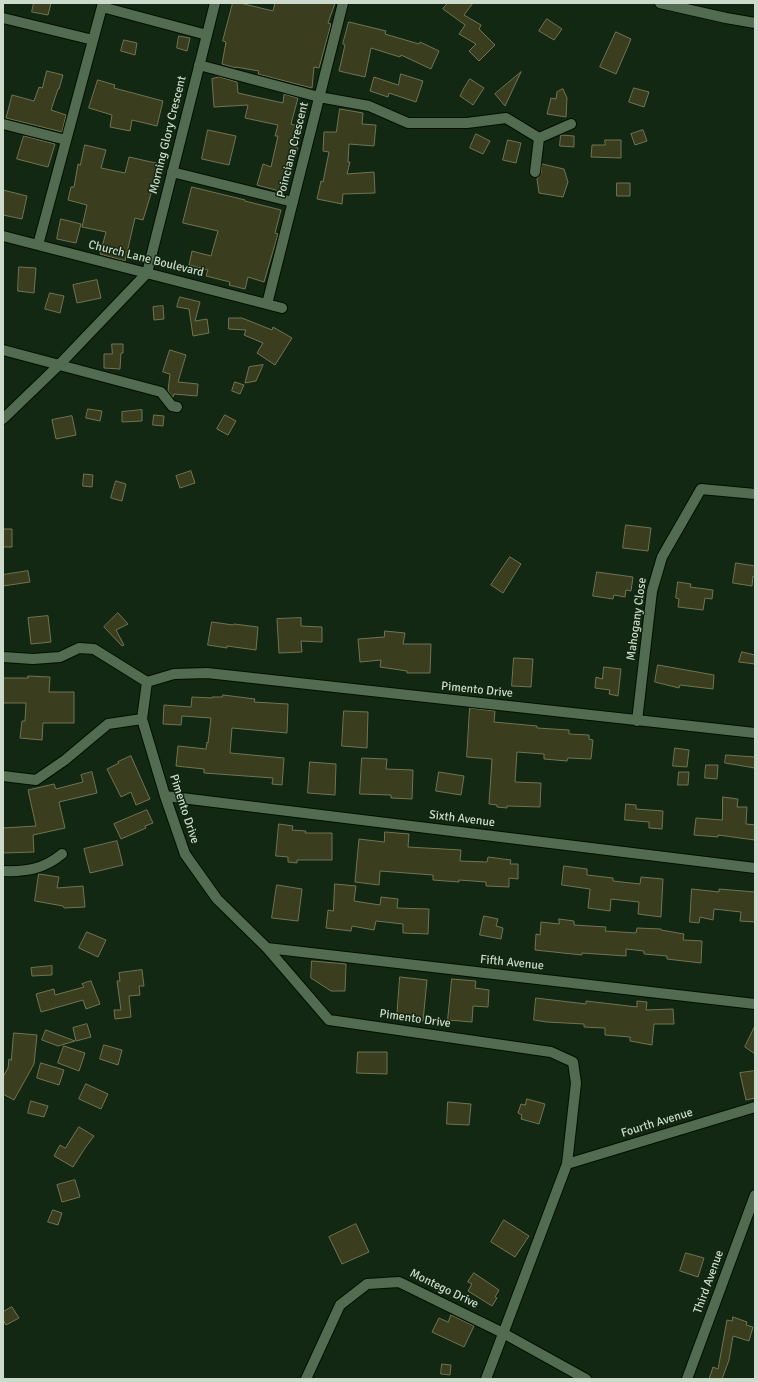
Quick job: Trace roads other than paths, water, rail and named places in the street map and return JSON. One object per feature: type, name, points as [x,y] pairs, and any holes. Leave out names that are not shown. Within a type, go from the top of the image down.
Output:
[{"type":"street","name":"Morning Glory Crescent","points":[[147,273],[215,3]]},
{"type":"street","name":"Poinciana Crescent","points":[[267,304],[343,3]]},
{"type":"street","points":[[660,3],[755,23]]},
{"type":"street","points":[[38,245],[102,5],[207,35]]},
{"type":"street","points":[[3,18],[93,40]]},
{"type":"street","points":[[199,64],[319,97],[368,106],[408,123],[467,123],[506,118],[539,138]]},
{"type":"street","points":[[3,124],[66,140]]},
{"type":"street","points":[[539,138],[571,124]]},
{"type":"street","points":[[535,172],[539,138]]},
{"type":"street","points":[[172,172],[293,202]]},
{"type":"street","name":"Church Lane Boulevard","points":[[3,236],[282,308]]},
{"type":"street","points":[[3,419],[59,365],[147,273]]},
{"type":"street","points":[[3,350],[161,392],[172,406],[177,407]]},
{"type":"street","name":"Mahogany Close","points":[[637,721],[652,590],[662,557],[701,489],[755,494]]},
{"type":"street","points":[[3,657],[33,659],[60,657],[79,648],[94,649],[147,682]]},
{"type":"street","name":"Pimento Drive","points":[[486,1379],[567,1164],[576,1083],[574,1062],[552,1052],[329,1020],[267,948],[217,899],[185,854],[165,796],[142,720],[147,682],[174,674],[207,673],[755,733]]},
{"type":"street","points":[[3,776],[36,780],[66,760],[108,724],[142,720]]},
{"type":"street","name":"Sixth Avenue","points":[[165,796],[755,868]]},
{"type":"street","points":[[3,872],[15,872],[43,867],[53,862],[62,854]]},
{"type":"street","name":"Fifth Avenue","points":[[267,948],[755,1004]]},
{"type":"street","name":"Fourth Avenue","points":[[567,1164],[755,1107]]},
{"type":"street","name":"Third Avenue","points":[[687,1379],[755,1195]]},
{"type":"street","name":"Montego Drive","points":[[306,1379],[340,1305],[367,1284],[399,1282],[503,1332],[586,1379]]}]
